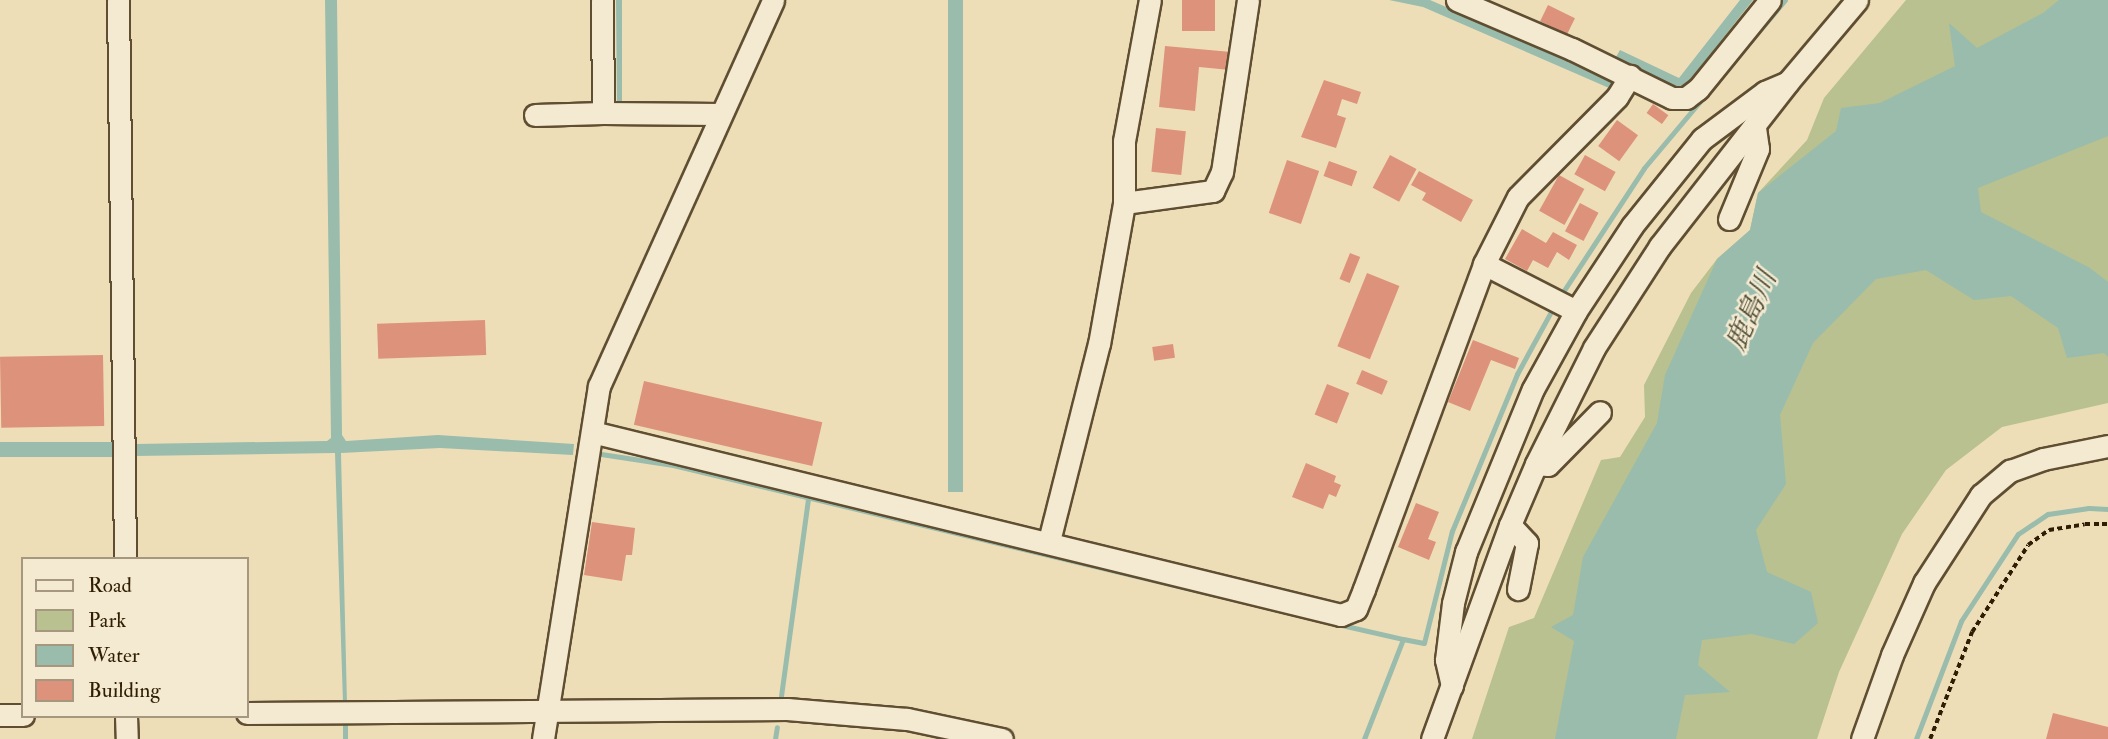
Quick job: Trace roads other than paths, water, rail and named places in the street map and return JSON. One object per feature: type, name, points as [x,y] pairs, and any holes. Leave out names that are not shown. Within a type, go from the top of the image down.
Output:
[{"type":"street","points":[[118,0],[125,557]]},
{"type":"street","points":[[602,0],[603,113]]},
{"type":"street","points":[[543,739],[598,386],[773,0]]},
{"type":"street","points":[[1049,541],[1099,344],[1124,203],[1124,141],[1150,0]]},
{"type":"street","points":[[1124,203],[1213,191],[1222,172],[1248,0]]},
{"type":"street","points":[[1457,0],[1672,98],[1686,98],[1698,89],[1770,0]]},
{"type":"street","points":[[1431,738],[1510,525],[1536,464],[1594,348],[1660,246],[1755,128],[1788,82],[1857,0]]},
{"type":"street","points":[[592,432],[1049,541],[1341,615],[1356,609],[1483,264],[1518,197],[1617,97],[1620,72]]},
{"type":"street","points":[[1452,685],[1446,660],[1453,603],[1466,552],[1534,389],[1564,304],[1632,226],[1702,139],[1765,92],[1788,82]]},
{"type":"street","points":[[535,115],[720,114]]},
{"type":"street","points":[[1729,219],[1758,149],[1755,128]]},
{"type":"street","points":[[1483,264],[1564,304]]},
{"type":"street","points":[[1536,464],[1548,465],[1600,412]]},
{"type":"street","points":[[1862,739],[1892,655],[1924,583],[1981,495],[2010,471],[2043,459],[2108,446]]},
{"type":"street","points":[[1510,525],[1527,543],[1518,589]]},
{"type":"street","points":[[248,713],[787,709],[907,719],[1002,739]]},
{"type":"street","points":[[0,715],[21,715]]},
{"type":"street","points":[[126,718],[127,739]]},
{"type":"water","points":[[325,0],[337,0],[342,435],[346,441],[438,435],[574,444],[573,455],[440,448],[341,453],[347,703],[343,703],[335,453],[135,456],[135,444],[327,441],[331,438]]},
{"type":"water","points":[[616,0],[622,0],[622,106],[617,105]]},
{"type":"water","points":[[948,0],[963,0],[963,492],[948,492]]},
{"type":"water","points":[[1389,0],[1430,0],[1605,76],[1620,50],[1679,78],[1740,0],[1753,0],[1685,86],[1676,89],[1623,61],[1609,88],[1423,7]]},
{"type":"water","name":"鹿島川","points":[[2059,0],[2108,0],[2108,136],[1978,188],[1981,212],[2090,268],[2108,282],[2108,357],[2104,353],[2067,358],[2058,328],[2011,296],[1974,300],[1926,270],[1876,279],[1813,343],[1780,415],[1786,484],[1756,530],[1767,572],[1811,592],[1818,623],[1794,644],[1752,634],[1702,640],[1698,665],[1730,692],[1685,695],[1676,739],[1555,739],[1574,641],[1551,627],[1573,615],[1583,557],[1657,423],[1665,375],[1717,259],[1750,230],[1758,193],[1836,131],[1841,108],[1880,103],[1955,66],[1949,23],[1977,48],[2043,13]]},
{"type":"water","points":[[0,442],[113,442],[113,457],[0,457]]},
{"type":"waterway","points":[[1559,298],[1644,168],[1785,0]]},
{"type":"waterway","points":[[1364,739],[1403,639],[1424,643],[1452,531],[1517,374],[1554,306]]},
{"type":"waterway","points":[[601,454],[673,465],[1215,595]]},
{"type":"waterway","points":[[781,696],[808,499]]},
{"type":"waterway","points":[[1916,739],[1961,621],[2018,534],[2048,514],[2089,508],[2108,509]]},
{"type":"waterway","points":[[1337,624],[1403,639]]},
{"type":"waterway","points":[[345,724],[345,739]]},
{"type":"waterway","points":[[775,739],[777,727]]}]
